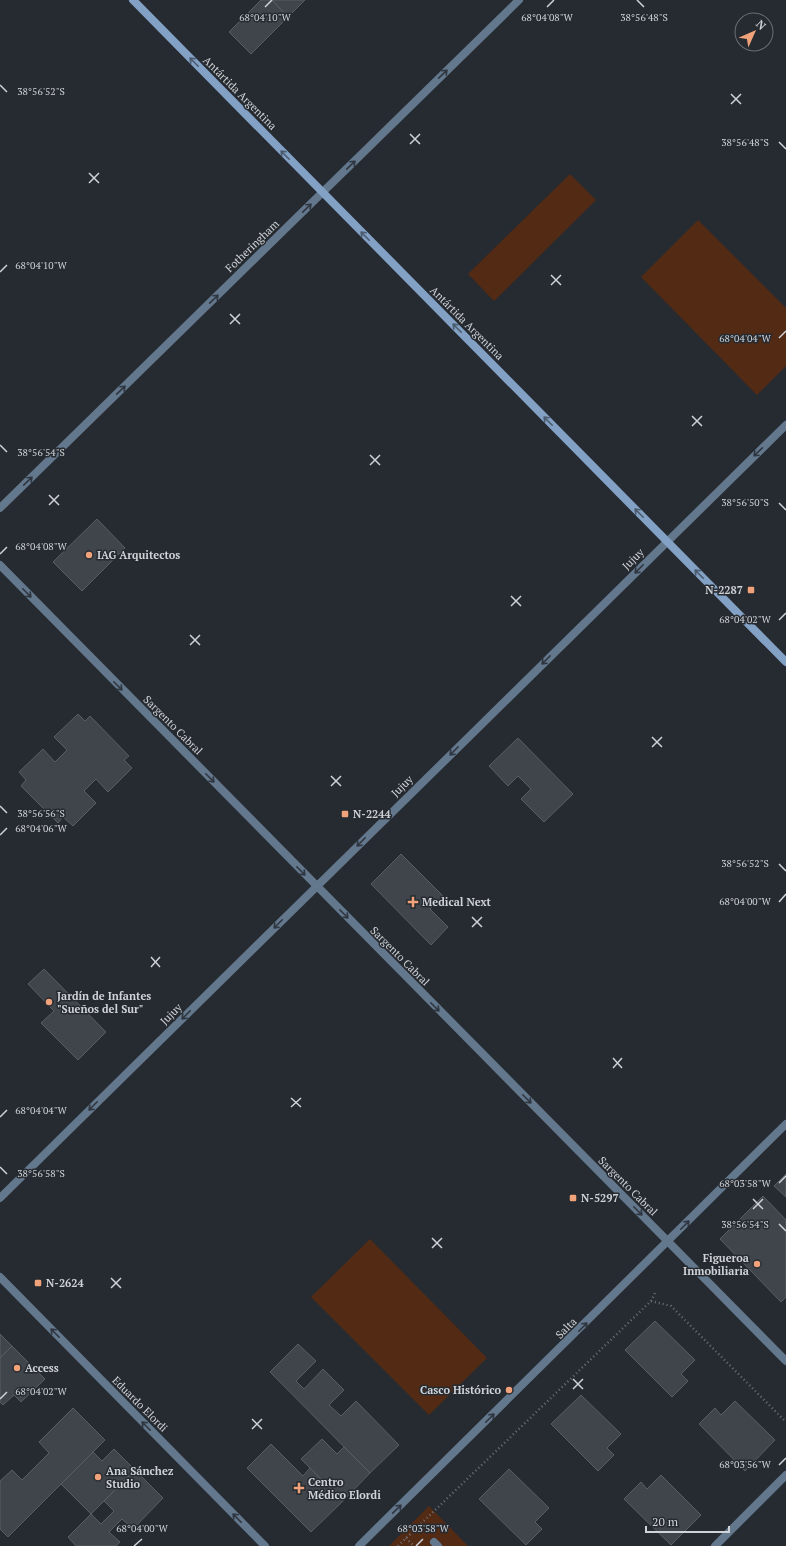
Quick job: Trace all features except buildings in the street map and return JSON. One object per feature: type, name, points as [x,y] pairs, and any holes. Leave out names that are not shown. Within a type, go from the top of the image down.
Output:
[{"type":"main road","name":"Antártida Argentina","points":[[133,0],[786,662]]},
{"type":"street","name":"Fotheringham","points":[[0,508],[519,0]]},
{"type":"street","name":"Jujuy","points":[[0,1198],[786,424]]},
{"type":"street","name":"Sargento Cabral","points":[[0,565],[316,887],[786,1361]]},
{"type":"street","name":"Salta","points":[[359,1546],[786,1124]]},
{"type":"street","name":"Eduardo Elordi","points":[[0,1277],[265,1546]]},
{"type":"street","points":[[715,1546],[786,1475]]},
{"type":"path","points":[[398,1546],[651,1301],[655,1293]]},
{"type":"path","points":[[651,1301],[671,1306],[786,1422]]},
{"type":"path","points":[[406,1538],[414,1546]]},
{"type":"shaded area","points":[[570,174],[596,200],[494,301],[468,274]]},
{"type":"shaded area","points":[[698,220],[786,308],[786,366],[757,395],[641,277]]},
{"type":"shaded area","points":[[370,1239],[487,1358],[429,1415],[311,1297]]},
{"type":"shaded area","points":[[429,1506],[468,1546],[389,1546]]},
{"type":"place","name":"IAG Arquitectos","points":[[89,555]]},
{"type":"place","name":"N-2287","points":[[751,590]]},
{"type":"place","name":"N-2244","points":[[345,814]]},
{"type":"place","name":"Medical Next","points":[[413,902]]},
{"type":"place","name":"Jardín de Infantes \"Sueños del Sur\"","points":[[49,1002]]},
{"type":"place","name":"N-5297","points":[[573,1198]]},
{"type":"place","name":"Figueroa Inmobiliaria","points":[[757,1264]]},
{"type":"place","name":"N-2624","points":[[38,1283]]},
{"type":"place","name":"Access","points":[[17,1368]]},
{"type":"place","name":"Casco Histórico","points":[[509,1390]]},
{"type":"place","name":"Ana Sánchez Studio","points":[[98,1477]]},
{"type":"place","name":"Centro Médico Elordi","points":[[299,1488]]}]
